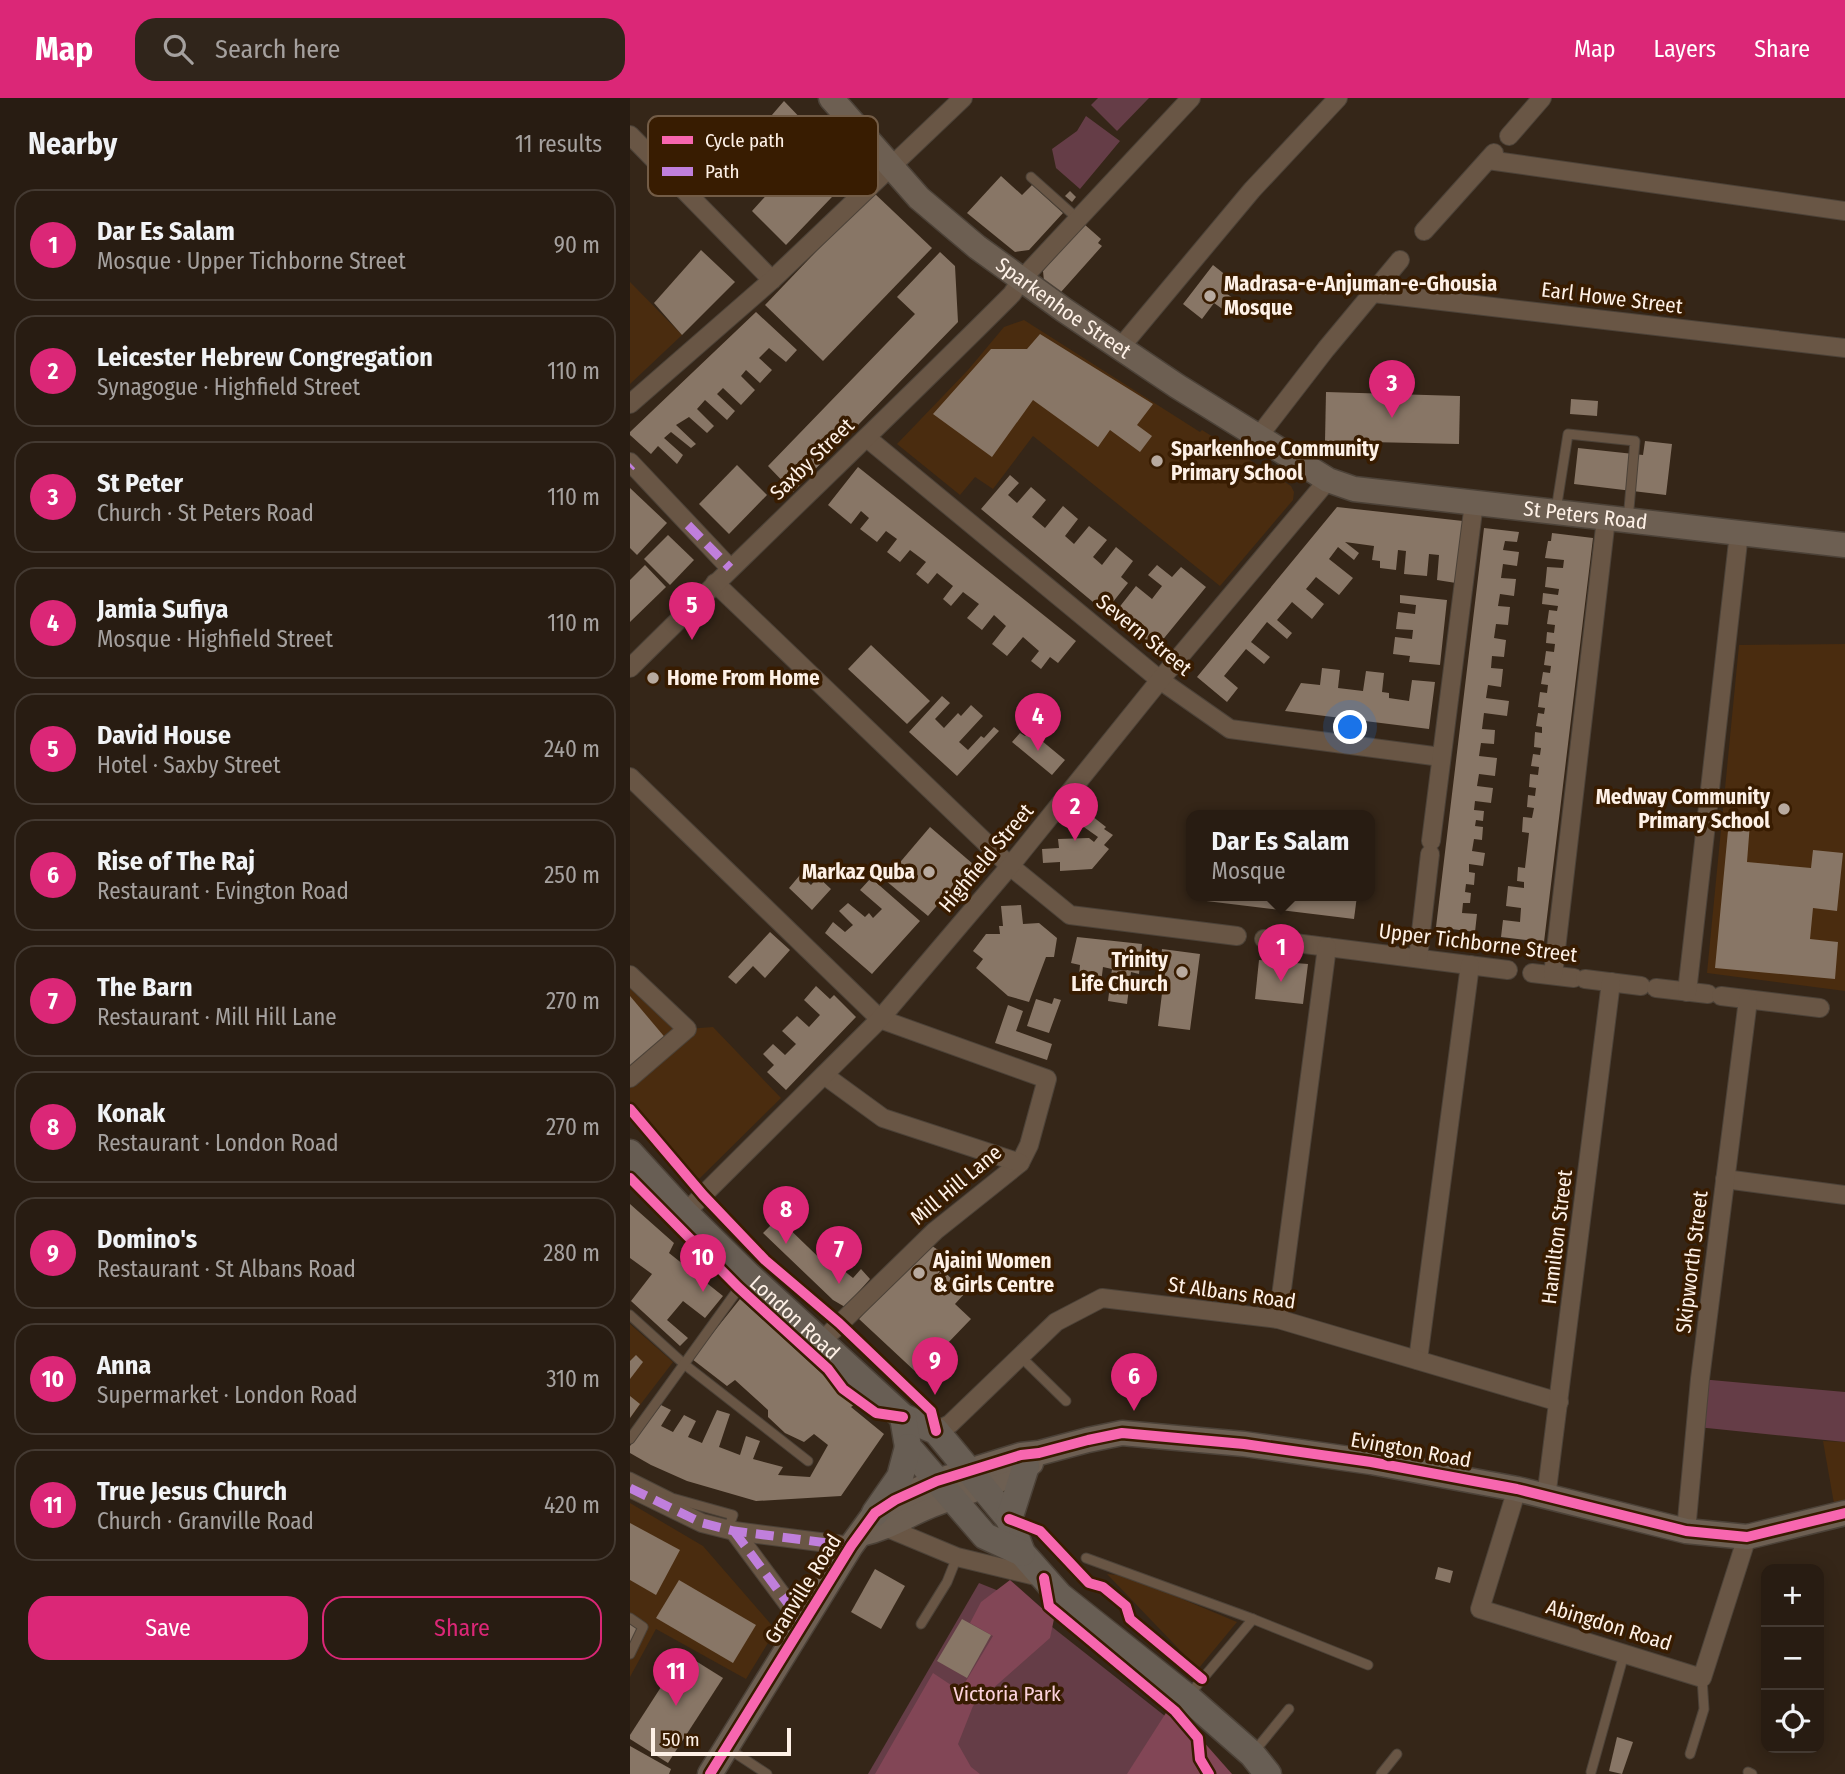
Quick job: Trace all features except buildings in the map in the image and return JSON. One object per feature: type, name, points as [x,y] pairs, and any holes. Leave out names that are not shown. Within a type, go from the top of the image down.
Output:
[{"type":"main road","name":"London Road","points":[[630,1153],[685,1213],[748,1275],[903,1417],[936,1431],[1009,1519],[1022,1553],[1060,1596],[1186,1697],[1260,1764]]},
{"type":"main road","points":[[868,1530],[900,1477],[908,1447],[903,1417]]},
{"type":"main road","name":"London Road","points":[[908,1447],[985,1536],[1022,1553]]},
{"type":"main road","points":[[1009,1519],[1032,1460]]},
{"type":"street","name":"Sparkenhoe Street","points":[[831,98],[847,116]]},
{"type":"street","points":[[878,179],[963,98]]},
{"type":"street","name":"Saxby Street","points":[[630,668],[1012,294],[1021,280],[1191,98]]},
{"type":"street","points":[[1120,348],[1252,190],[1338,98]]},
{"type":"street","points":[[1424,231],[1542,98]]},
{"type":"street","points":[[630,135],[648,153]]},
{"type":"street","points":[[1498,149],[1845,211]]},
{"type":"street","name":"Sparkenhoe Street","points":[[878,152],[919,198],[955,230],[1021,280],[1120,348],[1328,480]]},
{"type":"street","points":[[690,196],[772,280]]},
{"type":"street","points":[[630,404],[772,280],[860,196]]},
{"type":"street","points":[[1265,428],[1326,349],[1401,260]]},
{"type":"street","name":"Earl Howe Street","points":[[1373,293],[1845,348]]},
{"type":"street","name":"Severn Street","points":[[867,438],[1160,680],[1230,729],[1441,757]]},
{"type":"street","points":[[630,463],[730,568]]},
{"type":"street","name":"St Peters Road","points":[[1328,480],[1354,489],[1845,545]]},
{"type":"street","name":"Highfield Street","points":[[685,1213],[880,1019],[1010,866],[1160,680],[1328,480]]},
{"type":"street","points":[[1418,958],[1474,503]]},
{"type":"street","points":[[1553,975],[1617,520]]},
{"type":"street","points":[[1687,992],[1739,533]]},
{"type":"street","points":[[715,583],[1010,866],[1070,915],[1237,936]]},
{"type":"street","points":[[630,777],[880,1019]]},
{"type":"street","name":"Upper Tichborne Street","points":[[1264,939],[1508,970]]},
{"type":"street","points":[[1278,1319],[1327,947]]},
{"type":"street","points":[[1418,1360],[1470,965]]},
{"type":"street","name":"Upper Tichborne Street","points":[[1532,972],[1748,999]]},
{"type":"street","points":[[630,975],[687,1029],[630,1078]]},
{"type":"street","name":"Hamilton Street","points":[[1546,1498],[1611,982]]},
{"type":"street","points":[[1748,999],[1820,1008]]},
{"type":"street","name":"Skipworth Street","points":[[1686,1531],[1698,1427],[1700,1379],[1748,999]]},
{"type":"street","name":"Mill Hill Lane","points":[[821,1341],[935,1231],[1020,1163],[1028,1146],[1047,1079],[880,1019]]},
{"type":"street","points":[[824,1075],[883,1118],[1020,1163]]},
{"type":"street","points":[[1725,1179],[1845,1195]]},
{"type":"street","name":"St Albans Road","points":[[936,1431],[950,1424],[1056,1322],[1102,1298],[1278,1319],[1559,1402]]},
{"type":"street","name":"Evington Road","points":[[975,1479],[1122,1433],[1244,1444],[1371,1462],[1517,1489],[1686,1531],[1747,1537],[1845,1513]]},
{"type":"street","name":"Granville Road","points":[[710,1774],[803,1623],[868,1530],[895,1500],[944,1490],[975,1479]]},
{"type":"street","points":[[630,1488],[702,1523],[731,1530],[868,1530],[957,1557],[1044,1578]]},
{"type":"street","name":"Abingdon Road","points":[[1517,1489],[1480,1608],[1702,1678]]},
{"type":"street","points":[[731,1530],[803,1623]]},
{"type":"street","points":[[1702,1678],[1747,1537]]},
{"type":"lane","points":[[1031,177],[1078,219]]},
{"type":"lane","points":[[1556,512],[1568,434],[1635,441],[1617,520]]},
{"type":"lane","points":[[630,1439],[748,1275]]},
{"type":"lane","points":[[630,1315],[684,1364],[808,1461]]},
{"type":"lane","points":[[1021,1357],[1066,1401]]},
{"type":"lane","points":[[630,1478],[672,1498],[733,1514],[731,1530]]},
{"type":"lane","points":[[921,1624],[947,1582],[957,1557]]},
{"type":"lane","points":[[1086,1558],[1253,1619],[1368,1665]]},
{"type":"lane","points":[[630,1618],[643,1627],[630,1654]]},
{"type":"lane","points":[[1186,1697],[1253,1619]]},
{"type":"lane","points":[[1591,1772],[1624,1654]]},
{"type":"lane","points":[[1690,1754],[1704,1709],[1702,1678]]},
{"type":"lane","points":[[1260,1764],[1289,1709]]},
{"type":"lane","points":[[727,1748],[767,1774]]},
{"type":"lane","points":[[1381,1774],[1397,1754]]},
{"type":"shaded area","points":[[630,282],[682,335],[630,384]]},
{"type":"shaded area","name":"Sparkenhoe Community Primary School","points":[[1024,320],[1200,432],[1202,430],[1291,486],[1294,492],[1293,500],[1220,586],[1033,436],[993,489],[975,477],[960,495],[897,444],[968,370],[1004,327]]},
{"type":"shaded area","name":"Medway Community Primary School","points":[[1845,644],[1845,991],[1707,973],[1739,645]]},
{"type":"shaded area","points":[[630,975],[686,1029],[713,1027],[781,1098],[699,1179],[652,1134],[630,1108]]},
{"type":"shaded area","points":[[630,1324],[673,1362],[630,1418]]},
{"type":"shaded area","points":[[1823,1441],[1845,1442],[1845,1513],[1836,1515]]},
{"type":"shaded area","points":[[630,1503],[703,1546],[776,1630],[746,1679],[656,1629],[630,1677]]},
{"type":"shaded area","points":[[1107,1574],[1127,1576],[1237,1622],[1198,1669]]},
{"type":"shaded area","points":[[1010,1580],[1054,1619],[1050,1638],[973,1706],[958,1744],[971,1767],[980,1774],[875,1774],[933,1673],[960,1691],[993,1636],[970,1623],[981,1602]]},
{"type":"shaded area","points":[[1171,1705],[1232,1774],[1127,1774]]},
{"type":"green space","points":[[1098,98],[1149,98],[1117,131],[1091,105]]},
{"type":"green space","points":[[1086,116],[1120,141],[1080,189],[1056,168],[1052,149],[1077,131]]},
{"type":"green space","points":[[1700,1379],[1845,1392],[1845,1442],[1697,1427]]},
{"type":"green space","name":"Victoria Park","points":[[979,1583],[1014,1597],[1170,1720],[1221,1774],[868,1774]]},
{"type":"marked path","points":[[688,525],[730,568]]},
{"type":"marked path","points":[[630,1488],[702,1523],[734,1531],[851,1546]]},
{"type":"marked path","points":[[734,1531],[803,1624]]},
{"type":"cycle path","points":[[630,1109],[703,1195],[765,1260],[839,1323],[931,1411],[936,1431]]},
{"type":"cycle path","points":[[630,1178],[738,1287],[828,1369],[843,1389],[876,1413],[903,1417]]},
{"type":"cycle path","points":[[710,1774],[851,1546],[875,1513],[895,1500],[937,1481],[1021,1455],[1122,1433],[1244,1444],[1371,1462],[1517,1489],[1686,1531],[1747,1537],[1845,1513]]},
{"type":"cycle path","points":[[1009,1519],[1040,1531],[1089,1583],[1103,1587],[1126,1606],[1130,1619],[1202,1679]]},
{"type":"cycle path","points":[[1044,1578],[1049,1606],[1175,1711],[1198,1738],[1200,1759],[1209,1774]]},
{"type":"place","name":"Madrasa-e-Anjuman-e-Ghousia Mosque","points":[[1210,296]]},
{"type":"place","name":"St Peter","points":[[1392,418]]},
{"type":"place","name":"Sparkenhoe Community Primary School","points":[[1157,461]]},
{"type":"place","name":"David House","points":[[692,640]]},
{"type":"place","name":"Home From Home","points":[[653,678]]},
{"type":"place","name":"Jamia Sufiya","points":[[1038,751]]},
{"type":"place","name":"Medway Community Primary School","points":[[1784,809]]},
{"type":"place","name":"Leicester Hebrew Congregation","points":[[1075,841]]},
{"type":"place","name":"Markaz Quba","points":[[929,872]]},
{"type":"place","name":"Trinity Life Church","points":[[1182,972]]},
{"type":"place","name":"Dar Es Salam","points":[[1281,982]]},
{"type":"place","name":"Konak","points":[[786,1244]]},
{"type":"place","name":"Ajaini Women & Girls Centre","points":[[919,1273]]},
{"type":"place","name":"The Barn","points":[[839,1284]]},
{"type":"place","name":"Anna","points":[[703,1292]]},
{"type":"place","name":"Domino's","points":[[935,1395]]},
{"type":"place","name":"Rise of The Raj","points":[[1134,1411]]},
{"type":"place","name":"True Jesus Church","points":[[676,1706]]}]
